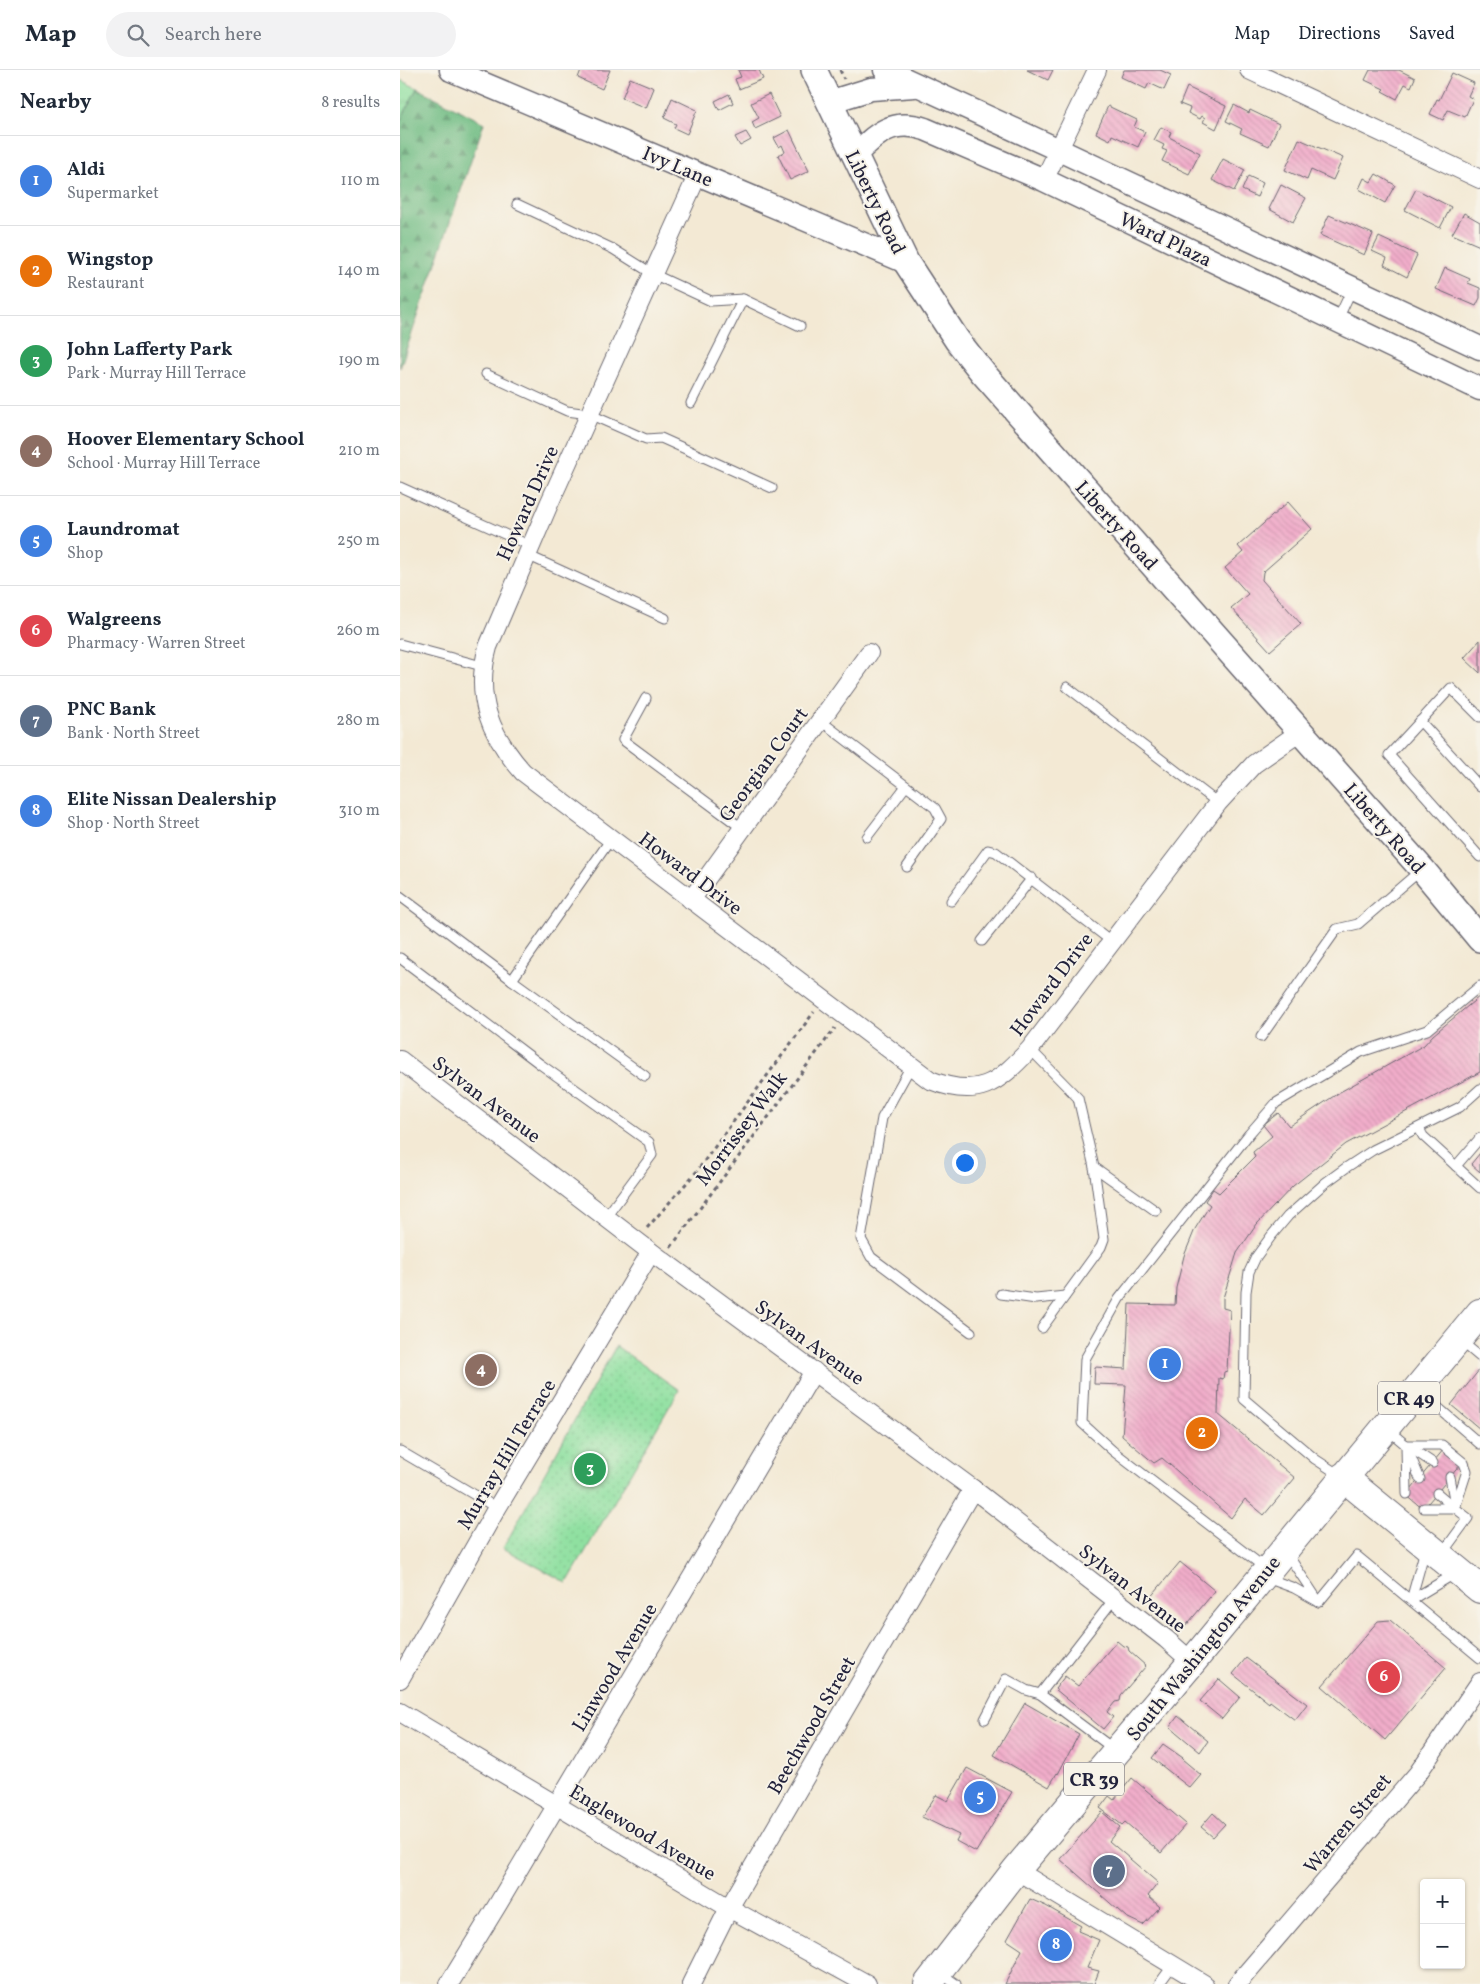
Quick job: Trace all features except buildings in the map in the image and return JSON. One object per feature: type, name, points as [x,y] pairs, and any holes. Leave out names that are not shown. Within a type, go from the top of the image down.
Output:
[{"type":"main road","name":"Liberty Road","points":[[814,70],[906,262],[951,332],[982,373],[1422,869],[1480,939]]},
{"type":"main road","name":"South Washington Avenue","points":[[940,1980],[1016,1870],[1192,1662],[1385,1427],[1473,1326]]},
{"type":"main road","points":[[1344,1478],[1480,1590]]},
{"type":"street","name":"Ivy Lane","points":[[451,70],[906,262]]},
{"type":"street","name":"Ward Plaza","points":[[884,70],[1480,348]]},
{"type":"street","points":[[1044,180],[1097,70]]},
{"type":"street","points":[[1249,70],[1480,179]]},
{"type":"street","name":"Ward Plaza","points":[[829,102],[871,90],[896,86],[922,87]]},
{"type":"street","name":"Ward Plaza","points":[[854,156],[881,131],[893,127],[913,126],[925,129],[1044,180],[1480,389]]},
{"type":"street","name":"Howard Drive","points":[[698,174],[529,550],[488,647],[482,666],[483,690],[487,713],[495,735],[506,753],[523,772],[930,1080],[945,1086],[967,1090],[991,1084],[1010,1070],[1030,1049],[1218,803],[1254,764],[1300,732]]},
{"type":"street","name":"Georgian Court","points":[[691,900],[869,653]]},
{"type":"street","name":"Sylvan Avenue","points":[[400,1060],[656,1256],[973,1489],[1192,1662]]},
{"type":"street","name":"Murray Hill Terrace","points":[[400,1679],[497,1508],[656,1256]]},
{"type":"street","name":"Linwood Avenue","points":[[449,1984],[814,1371]]},
{"type":"street","name":"Beechwood Street","points":[[691,1984],[729,1908],[973,1489]]},
{"type":"street","name":"Warren Street","points":[[1237,1984],[1418,1773],[1480,1682]]},
{"type":"street","name":"Englewood Avenue","points":[[400,1712],[729,1908],[867,1984]]},
{"type":"street","points":[[1016,1870],[1204,1984]]},
{"type":"lane","points":[[517,204],[613,250],[653,274],[711,300],[743,299],[800,326]]},
{"type":"lane","points":[[1337,321],[1353,288]]},
{"type":"lane","points":[[691,403],[743,299]]},
{"type":"lane","points":[[486,374],[567,411],[589,414],[646,440],[661,438],[772,488]]},
{"type":"lane","points":[[400,487],[665,618]]},
{"type":"lane","points":[[400,644],[482,666]]},
{"type":"lane","points":[[1067,687],[1218,803]]},
{"type":"lane","points":[[1480,717],[1451,688],[1389,755],[1480,857]]},
{"type":"lane","points":[[646,698],[623,740],[743,829]]},
{"type":"lane","points":[[820,720],[936,808],[941,819],[907,867]]},
{"type":"lane","points":[[1420,721],[1480,787]]},
{"type":"lane","points":[[867,837],[906,786]]},
{"type":"lane","points":[[512,980],[611,839]]},
{"type":"lane","points":[[951,901],[988,850],[996,852],[1111,941]]},
{"type":"lane","points":[[1261,1037],[1337,929],[1358,924],[1422,869]]},
{"type":"lane","points":[[982,941],[1032,878]]},
{"type":"lane","points":[[400,896],[645,1076]]},
{"type":"lane","points":[[400,958],[540,1064],[649,1142],[652,1155],[606,1218]]},
{"type":"lane","points":[[1319,1602],[1113,1451],[1082,1424],[1085,1360],[1119,1299],[1249,1134],[1276,1103],[1361,1052],[1427,1030],[1480,986]]},
{"type":"lane","points":[[1030,1049],[1078,1098],[1094,1167],[1104,1240],[1101,1247],[1042,1328]]},
{"type":"lane","points":[[911,1066],[882,1118],[861,1239],[871,1257],[971,1332]]},
{"type":"lane","points":[[1344,1478],[1315,1459],[1244,1399],[1246,1292],[1249,1272],[1256,1257],[1288,1216],[1325,1183],[1373,1150],[1460,1107],[1480,1088]]},
{"type":"lane","points":[[1419,1128],[1423,1136],[1480,1188]]},
{"type":"lane","points":[[1456,1166],[1480,1135]]},
{"type":"lane","points":[[1094,1167],[1156,1211]]},
{"type":"lane","points":[[1002,1294],[1036,1299],[1065,1296]]},
{"type":"lane","points":[[1473,1326],[1480,1356]]},
{"type":"lane","points":[[1417,1389],[1480,1444]]},
{"type":"lane","points":[[1385,1427],[1406,1445],[1433,1462]]},
{"type":"lane","points":[[1406,1445],[1420,1479]]},
{"type":"lane","points":[[1406,1445],[1407,1494]]},
{"type":"lane","points":[[1406,1445],[1442,1445],[1464,1463],[1467,1471],[1456,1508]]},
{"type":"lane","points":[[400,1451],[497,1508]]},
{"type":"lane","points":[[1450,1477],[1456,1508]]},
{"type":"lane","points":[[1411,1600],[1468,1518],[1437,1493]]},
{"type":"lane","points":[[1424,1508],[1456,1508]]},
{"type":"lane","points":[[1319,1602],[1357,1556],[1480,1658]]},
{"type":"lane","points":[[1411,1600],[1442,1557]]},
{"type":"lane","points":[[1271,1565],[1294,1588],[1319,1602]]},
{"type":"lane","points":[[1040,1694],[1114,1599]]},
{"type":"lane","points":[[985,1719],[1006,1679],[1026,1690],[1040,1694],[1117,1752]]},
{"type":"lane","points":[[1159,1984],[1172,1965]]},
{"type":"path","points":[[636,1240],[697,1171],[824,1000]]},
{"type":"path","name":"Morrissey Walk","points":[[656,1256],[844,1015]]},
{"type":"green space","points":[[400,80],[417,88],[400,122]]},
{"type":"green space","points":[[417,88],[484,123],[400,368],[400,122]]},
{"type":"green space","points":[[616,1346],[679,1390],[567,1583],[503,1548]]},
{"type":"place","name":"Aldi","points":[[1165,1364]]},
{"type":"place","name":"Hoover Elementary School","points":[[481,1370]]},
{"type":"place","name":"Wingstop","points":[[1202,1433]]},
{"type":"place","name":"John Lafferty Park","points":[[590,1469]]},
{"type":"place","name":"Walgreens","points":[[1384,1677]]},
{"type":"place","name":"Laundromat","points":[[980,1797]]},
{"type":"place","name":"PNC Bank","points":[[1109,1871]]},
{"type":"place","name":"Elite Nissan Dealership","points":[[1056,1945]]}]
